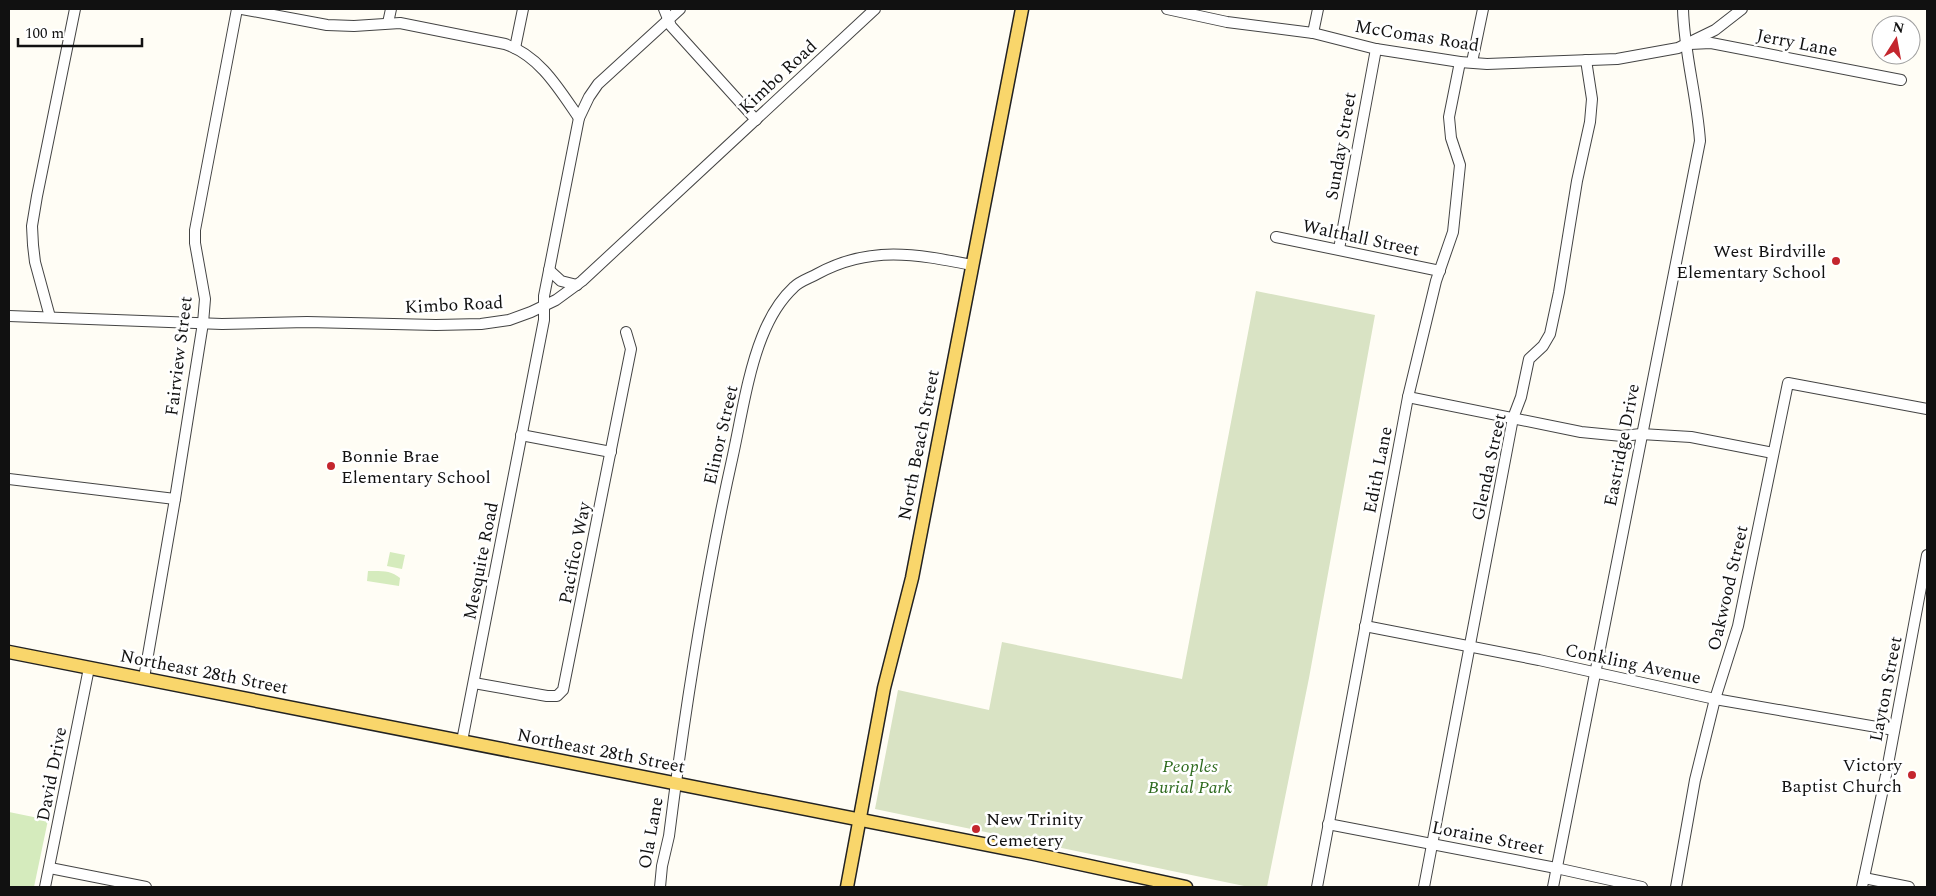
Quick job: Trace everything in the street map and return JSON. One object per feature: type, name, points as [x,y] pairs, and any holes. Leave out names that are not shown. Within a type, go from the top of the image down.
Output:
[{"type":"main road","name":"North Beach Street","points":[[847,887],[884,688],[913,572],[1022,9]]},
{"type":"main road","name":"Northeast 28th Street","points":[[9,652],[1034,854],[1186,887]]},
{"type":"street","points":[[50,317],[36,262],[32,226],[36,196],[74,9]]},
{"type":"street","name":"Fairview Street","points":[[144,678],[203,322],[205,299],[194,230],[237,9]]},
{"type":"street","points":[[242,9],[327,25],[354,26],[400,23],[485,39],[515,48],[542,68],[579,118]]},
{"type":"street","points":[[388,23],[391,9]]},
{"type":"street","points":[[515,48],[523,9]]},
{"type":"street","points":[[664,9],[671,26],[756,120]]},
{"type":"street","name":"Mesquite Road","points":[[462,741],[544,320],[549,270],[579,118],[588,97],[598,84],[680,9]]},
{"type":"street","name":"Kimbo Road","points":[[9,316],[222,324],[307,322],[436,325],[481,324],[509,320],[544,306],[577,285],[875,9]]},
{"type":"street","name":"McComas Road","points":[[1168,9],[1227,22],[1313,33],[1376,49],[1460,62],[1487,64],[1617,59],[1678,48],[1715,30],[1742,9]]},
{"type":"street","points":[[1313,33],[1318,9]]},
{"type":"street","points":[[1472,62],[1483,9]]},
{"type":"street","name":"Eastridge Drive","points":[[1553,887],[1700,140],[1697,106],[1688,70],[1683,9]]},
{"type":"street","name":"Jerry Lane","points":[[1686,44],[1711,43],[1901,80]]},
{"type":"street","name":"Sunday Street","points":[[1339,249],[1376,49]]},
{"type":"street","name":"Glenda Street","points":[[1424,887],[1434,843],[1513,418],[1521,397],[1529,359],[1543,346],[1550,334],[1560,292],[1577,181],[1590,122],[1592,99],[1586,60]]},
{"type":"street","name":"Edith Lane","points":[[1317,887],[1408,397],[1440,271],[1453,232],[1460,166],[1452,138],[1450,117],[1460,62]]},
{"type":"street","name":"Walthall Street","points":[[1276,237],[1440,271]]},
{"type":"street","name":"Elinor Street","points":[[676,783],[723,501],[753,366],[762,338],[778,306],[796,286],[830,267],[852,259],[875,254],[899,254],[972,265]]},
{"type":"street","points":[[549,270],[561,281],[577,285]]},
{"type":"street","name":"Pacifico Way","points":[[474,683],[547,696],[557,696],[563,690],[631,349],[626,332]]},
{"type":"street","name":"Oakwood Street","points":[[1676,887],[1695,780],[1715,699],[1738,626],[1788,383],[1927,409]]},
{"type":"street","points":[[1408,397],[1588,433],[1622,436],[1641,434],[1691,437],[1773,454]]},
{"type":"street","points":[[522,435],[611,452]]},
{"type":"street","points":[[9,478],[175,499]]},
{"type":"street","name":"Layton Street","points":[[1863,883],[1894,730],[1922,608],[1927,555]]},
{"type":"street","name":"Conkling Avenue","points":[[1365,626],[1715,699],[1894,730]]},
{"type":"street","name":"David Drive","points":[[46,887],[89,668]]},
{"type":"street","name":"Ola Lane","points":[[660,887],[676,783]]},
{"type":"street","name":"Loraine Street","points":[[1328,824],[1434,843],[1642,887]]},
{"type":"street","points":[[50,868],[146,887]]},
{"type":"street","points":[[1863,883],[1909,887]]},
{"type":"green space","name":"Peoples Burial Park","points":[[1256,291],[1375,315],[1309,678],[1267,887],[1249,887],[875,809],[898,690],[989,710],[1002,642],[1182,679]]},
{"type":"green space","points":[[390,552],[405,555],[402,569],[387,566]]},
{"type":"green space","points":[[368,571],[393,574],[400,578],[399,586],[367,581]]},
{"type":"green space","points":[[9,812],[48,820],[34,887],[9,887]]},
{"type":"place","name":"West Birdville Elementary School","points":[[1836,261]]},
{"type":"place","name":"Bonnie Brae Elementary School","points":[[331,466]]},
{"type":"place","name":"Victory Baptist Church","points":[[1912,775]]},
{"type":"place","name":"New Trinity Cemetery","points":[[976,829]]}]
